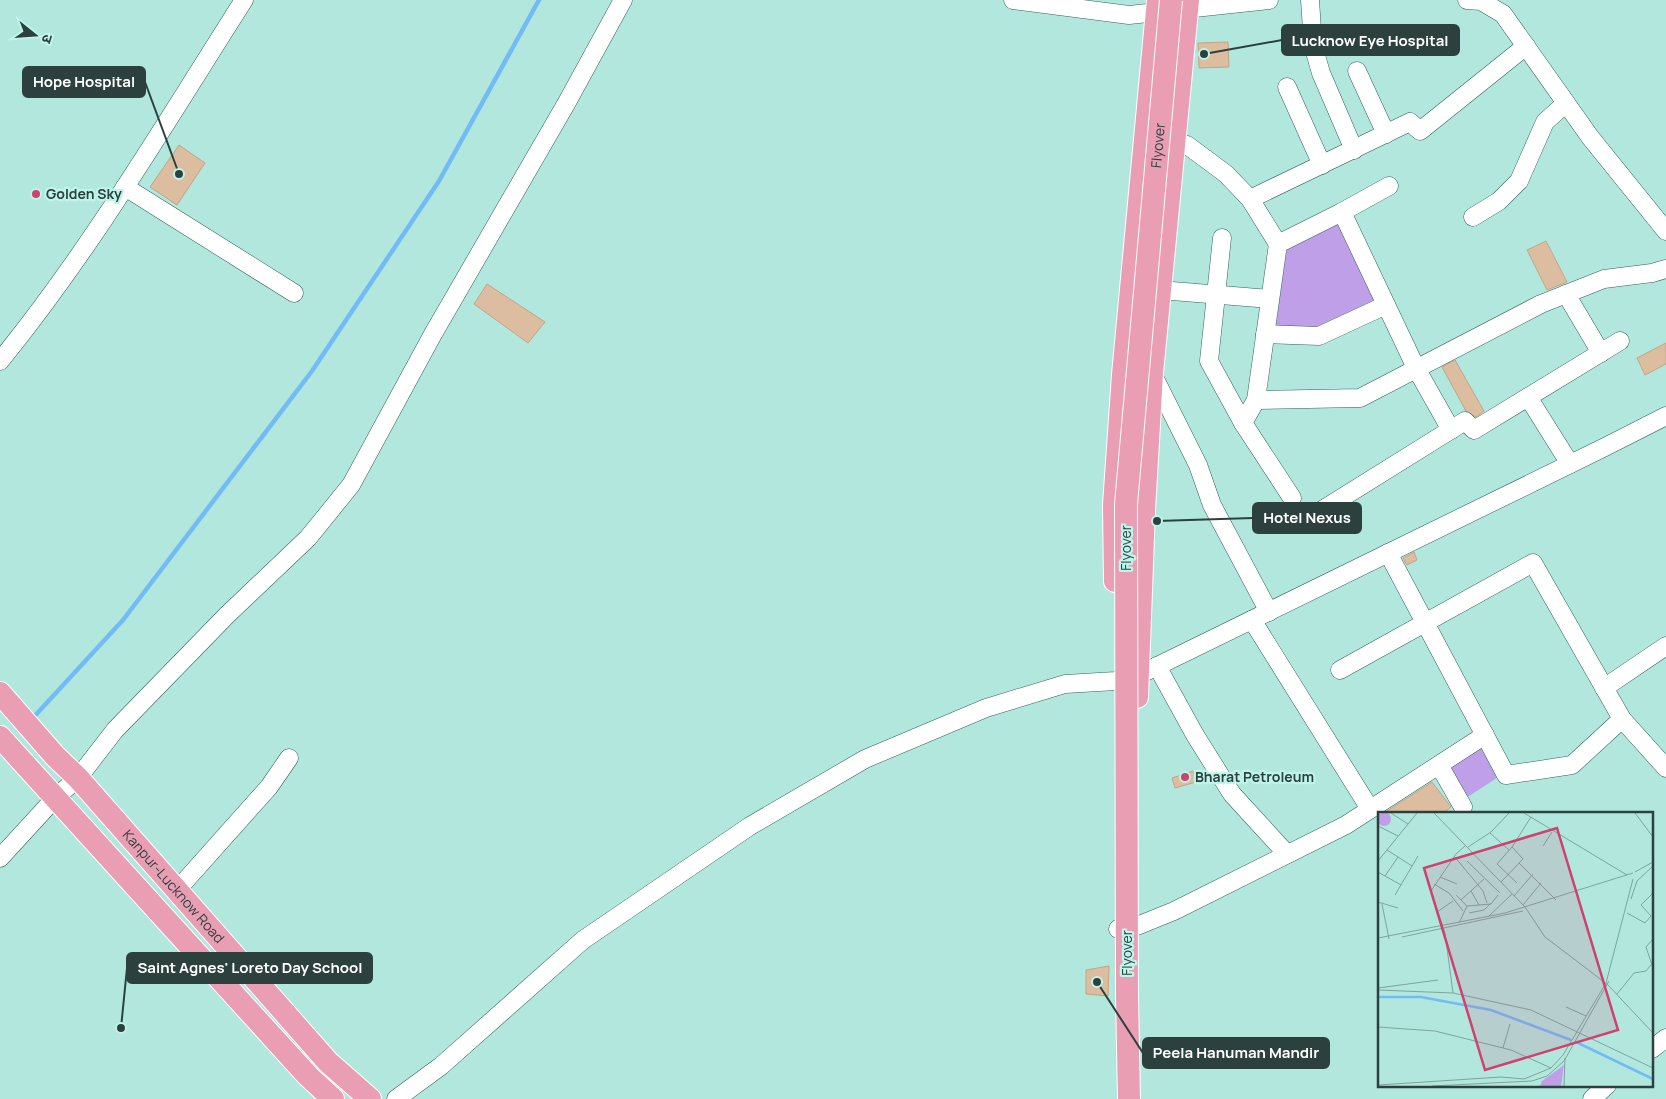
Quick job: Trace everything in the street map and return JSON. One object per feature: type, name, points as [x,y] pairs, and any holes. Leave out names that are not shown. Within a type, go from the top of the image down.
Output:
[{"type":"main road","points":[[1127,679],[1152,374],[1174,144],[1172,4]]},
{"type":"main road","points":[[1138,1099],[1128,928],[1127,679],[1114,504],[1130,297],[1172,4]]},
{"type":"main road","name":"Flyover","points":[[1129,1099],[1126,504],[1172,4]]},
{"type":"main road","name":"Kanpur-Lucknow Road","points":[[0,694],[178,890],[328,1062],[370,1099]]},
{"type":"main road","name":"Kanpur-Lucknow Road","points":[[0,737],[308,1076],[333,1099]]},
{"type":"main road","points":[[1119,1099],[1128,928]]},
{"type":"street","points":[[0,360],[31,323],[85,248],[244,0]]},
{"type":"street","points":[[0,858],[55,798],[78,778],[115,730],[227,615],[308,538],[351,485],[433,334],[624,0]]},
{"type":"street","points":[[1013,0],[1129,15],[1172,4],[1269,0]]},
{"type":"street","points":[[1310,0],[1313,45],[1318,64],[1354,150]]},
{"type":"street","points":[[1467,0],[1481,1],[1503,14],[1590,137],[1666,231]]},
{"type":"street","points":[[1250,199],[1410,122],[1420,131],[1526,46]]},
{"type":"street","points":[[1357,71],[1386,134]]},
{"type":"street","points":[[1287,87],[1322,165]]},
{"type":"street","points":[[1472,218],[1499,201],[1519,181],[1545,122],[1566,103]]},
{"type":"street","points":[[1174,144],[1187,145],[1226,174],[1250,199],[1278,244],[1256,400],[1243,423]]},
{"type":"street","points":[[1278,244],[1389,186]]},
{"type":"street","points":[[125,187],[294,293]]},
{"type":"street","points":[[1342,212],[1416,368],[1450,430]]},
{"type":"street","points":[[1222,238],[1209,361],[1243,423],[1292,498]]},
{"type":"street","points":[[1256,400],[1360,398],[1541,304],[1604,279],[1666,269]]},
{"type":"street","points":[[1130,297],[1139,292],[1160,290],[1270,299]]},
{"type":"street","points":[[1566,294],[1601,353]]},
{"type":"street","points":[[1265,334],[1319,336],[1386,305]]},
{"type":"street","points":[[1303,522],[1450,430],[1466,421],[1474,430],[1620,341]]},
{"type":"street","points":[[1152,374],[1198,465],[1212,505],[1269,612]]},
{"type":"street","points":[[1528,397],[1570,464]]},
{"type":"street","points":[[396,1099],[441,1066],[583,940],[750,826],[865,759],[986,708],[1065,684],[1127,679],[1269,612],[1666,416]]},
{"type":"street","points":[[1388,553],[1506,775],[1572,765],[1622,719]]},
{"type":"street","points":[[1340,670],[1533,563],[1622,719],[1666,768]]},
{"type":"street","points":[[1252,620],[1370,809]]},
{"type":"street","points":[[1604,688],[1666,646]]},
{"type":"street","points":[[1157,666],[1195,735],[1232,794],[1288,854]]},
{"type":"street","points":[[1128,928],[1174,911],[1346,825],[1485,735]]},
{"type":"street","points":[[178,890],[270,787],[289,758]]},
{"type":"street","points":[[1439,765],[1463,807]]},
{"type":"street","points":[[1654,1047],[1666,1038]]},
{"type":"street","points":[[1592,1099],[1606,1086]]},
{"type":"shaded area","points":[[1341,220],[1379,303],[1316,331],[1275,331],[1287,246]]},
{"type":"shaded area","points":[[1484,744],[1503,774],[1466,798],[1447,768]]},
{"type":"building","points":[[1228,42],[1229,67],[1199,68],[1198,43]]},
{"type":"building","points":[[179,145],[205,163],[177,205],[150,187]]},
{"type":"building","points":[[1546,241],[1567,282],[1547,290],[1527,250]]},
{"type":"building","points":[[487,284],[545,322],[528,343],[474,304]]},
{"type":"building","points":[[1666,343],[1666,364],[1645,375],[1637,358]]},
{"type":"building","points":[[1455,360],[1484,411],[1476,417],[1466,411],[1442,367]]},
{"type":"building","points":[[1414,552],[1417,560],[1407,565],[1403,558]]},
{"type":"building","points":[[1193,771],[1196,782],[1175,788],[1172,778]]},
{"type":"building","points":[[1432,782],[1451,807],[1444,812],[1386,812]]},
{"type":"building","points":[[1109,966],[1108,996],[1086,994],[1086,970]]},
{"type":"waterway","points":[[31,720],[123,620],[312,371],[439,181],[539,0]]},
{"type":"place","name":"Lucknow Eye Hospital","points":[[1204,54]]},
{"type":"place","name":"Hope Hospital","points":[[179,174]]},
{"type":"place","name":"Golden Sky","points":[[36,194]]},
{"type":"place","name":"Hotel Nexus","points":[[1157,521]]},
{"type":"place","name":"Bharat Petroleum","points":[[1185,777]]},
{"type":"place","name":"Peela Hanuman Mandir","points":[[1097,982]]},
{"type":"place","name":"Saint Agnes' Loreto Day School","points":[[121,1028]]}]
